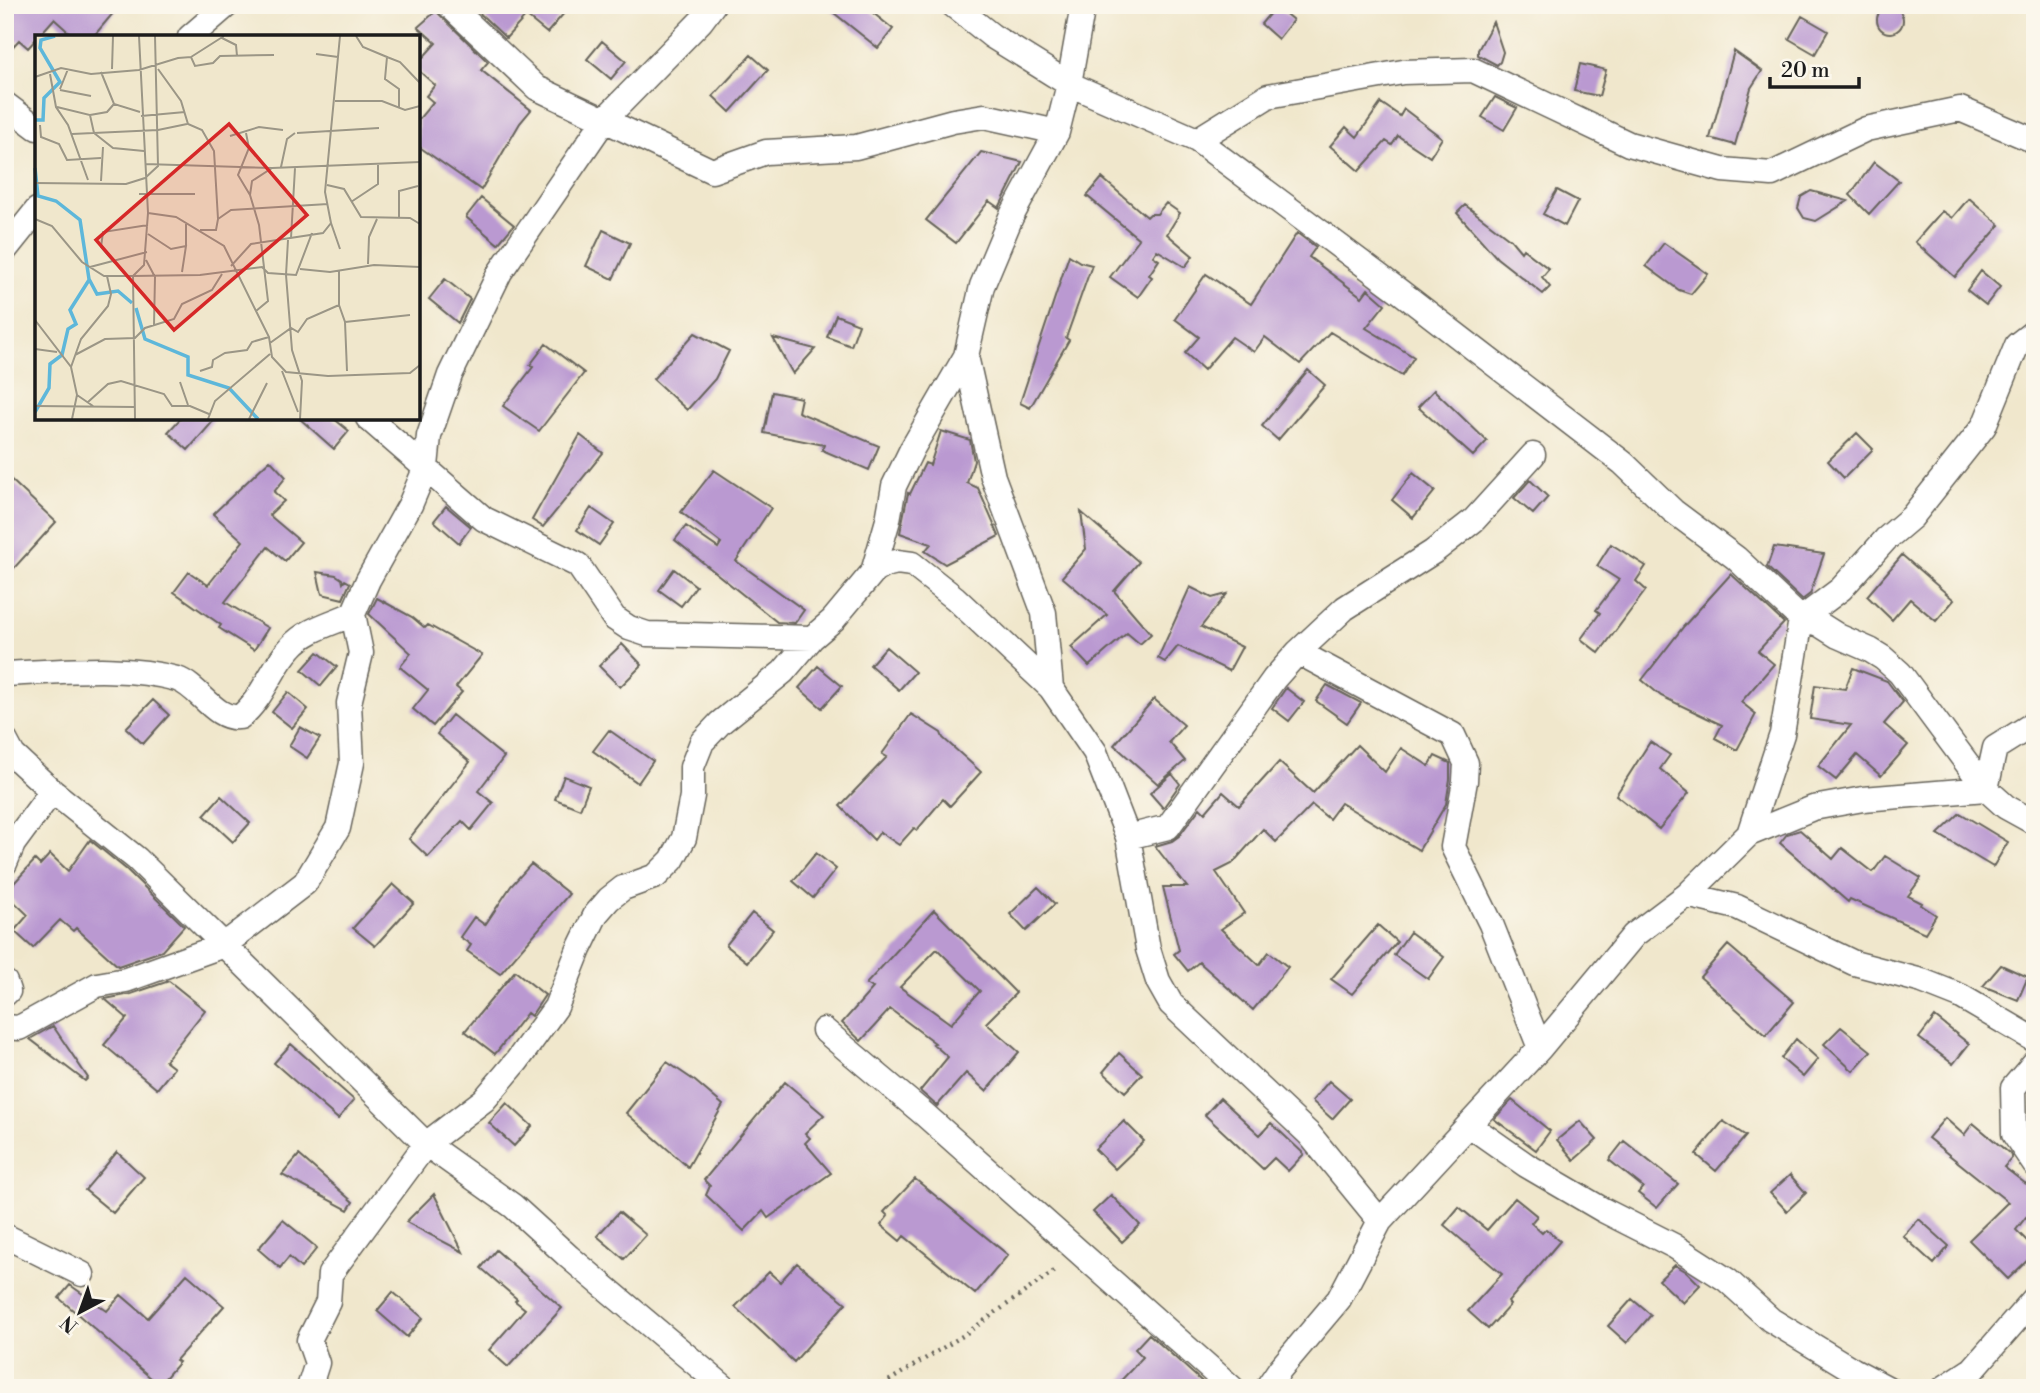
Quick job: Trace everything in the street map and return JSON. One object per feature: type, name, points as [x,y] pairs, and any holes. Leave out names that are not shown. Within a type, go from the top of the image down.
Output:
[{"type":"street","points":[[192,35],[227,5]]},
{"type":"street","points":[[449,5],[537,88],[712,171],[766,152],[856,147],[953,121],[984,116],[1057,132]]},
{"type":"street","points":[[5,1027],[19,1028],[97,985],[126,980],[225,945],[305,883],[338,828],[352,763],[349,703],[361,653],[353,614],[368,580],[410,505],[426,467],[429,436],[450,375],[500,272],[605,119],[701,21],[713,5]]},
{"type":"street","points":[[953,5],[992,36],[1069,85],[1197,140],[1398,290],[1622,463],[1673,511],[1736,558],[1801,620],[1819,624],[1877,654],[1891,665],[1912,688],[1986,789],[2006,807],[2035,823]]},
{"type":"street","points":[[873,572],[888,520],[894,486],[912,449],[966,356],[982,286],[1011,217],[1057,132],[1069,85],[1083,5]]},
{"type":"street","points":[[1197,140],[1268,96],[1403,72],[1473,71],[1629,144],[1722,170],[1772,174],[1866,129],[1960,109],[2035,141]]},
{"type":"street","points":[[5,104],[35,126]]},
{"type":"street","points":[[5,250],[35,212]]},
{"type":"street","points":[[1749,834],[1782,734],[1801,620],[1841,589],[1886,539],[1912,517],[1984,426],[2017,345],[2035,331]]},
{"type":"street","points":[[966,356],[993,477],[1044,613],[1051,688]]},
{"type":"street","points":[[370,420],[484,520],[578,565],[614,618],[629,628],[647,634],[812,638]]},
{"type":"street","points":[[1129,837],[1168,827],[1274,679],[1298,652],[1345,608],[1433,552],[1474,520],[1533,455]]},
{"type":"street","points":[[309,1388],[317,1363],[309,1340],[328,1302],[330,1274],[426,1144],[484,1100],[517,1061],[556,1007],[596,914],[623,888],[656,876],[672,860],[684,838],[692,796],[692,767],[702,742],[720,723],[783,672],[812,638],[833,620],[873,572],[897,562],[912,564],[955,598],[1051,688],[1096,752],[1129,837],[1148,948],[1158,981],[1171,1004],[1309,1134],[1380,1221]]},
{"type":"street","points":[[5,674],[102,671],[168,677],[182,681],[228,716],[240,717],[250,709],[292,645],[304,636],[353,614]]},
{"type":"street","points":[[1298,652],[1453,735],[1466,763],[1453,847],[1491,924],[1540,1048]]},
{"type":"street","points":[[1986,789],[1995,748],[2035,723]]},
{"type":"street","points":[[5,740],[13,755],[52,791],[137,859],[426,1144],[513,1206],[725,1388]]},
{"type":"street","points":[[1278,1382],[1339,1299],[1380,1221],[1540,1048],[1634,935],[1687,895],[1749,834],[1813,808],[1863,799],[1986,789]]},
{"type":"street","points":[[5,863],[13,844],[52,791]]},
{"type":"street","points":[[1687,895],[1737,907],[1854,963],[1922,981],[1959,996],[2035,1040]]},
{"type":"street","points":[[5,982],[8,991],[5,994]]},
{"type":"street","points":[[824,1030],[923,1114],[1232,1388]]},
{"type":"street","points":[[2035,1062],[2013,1088],[2014,1134],[2035,1165]]},
{"type":"street","points":[[1469,1125],[1548,1178],[1674,1246],[1727,1280],[1771,1320],[1887,1388]]},
{"type":"street","points":[[5,1236],[82,1274]]},
{"type":"street","points":[[1944,1388],[1973,1369],[2035,1298]]},
{"type":"path","points":[[877,1388],[964,1335],[1079,1252]]},
{"type":"building","points":[[5,5],[120,5],[95,35],[72,35],[54,19],[40,35],[35,35],[35,40],[28,48],[19,40],[5,55]]},
{"type":"building","points":[[471,5],[571,5],[547,33],[526,16],[506,38]]},
{"type":"building","points":[[824,5],[863,5],[893,29],[878,48]]},
{"type":"building","points":[[1276,6],[1293,20],[1278,39],[1261,24]]},
{"type":"building","points":[[1890,7],[1899,11],[1903,20],[1899,29],[1890,33],[1881,29],[1877,20],[1881,11]]},
{"type":"building","points":[[436,11],[488,62],[481,70],[531,110],[520,123],[481,190],[420,147],[420,118],[433,102],[426,96],[435,85],[420,72],[420,61],[436,43],[418,27]]},
{"type":"building","points":[[1802,16],[1828,31],[1815,54],[1789,39]]},
{"type":"building","points":[[1493,22],[1503,52],[1497,65],[1478,55]]},
{"type":"building","points":[[602,41],[626,61],[611,79],[587,59]]},
{"type":"building","points":[[1734,51],[1762,71],[1751,88],[1735,145],[1710,138]]},
{"type":"building","points":[[751,55],[768,70],[730,112],[713,96]]},
{"type":"building","points":[[1580,64],[1606,70],[1599,96],[1574,91]]},
{"type":"building","points":[[1495,97],[1517,108],[1504,130],[1482,117]]},
{"type":"building","points":[[1381,103],[1400,116],[1404,109],[1442,138],[1430,157],[1398,136],[1392,145],[1386,141],[1359,171],[1330,146],[1346,127],[1357,137]]},
{"type":"building","points":[[981,152],[1022,162],[999,208],[989,201],[956,243],[926,220]]},
{"type":"building","points":[[1874,162],[1899,181],[1869,214],[1850,195]]},
{"type":"building","points":[[1102,178],[1147,217],[1157,214],[1166,203],[1180,213],[1167,234],[1193,256],[1185,267],[1157,250],[1153,256],[1159,260],[1149,275],[1152,277],[1138,297],[1110,277],[1139,239],[1087,196]]},
{"type":"building","points":[[1557,190],[1578,201],[1565,226],[1543,214]]},
{"type":"building","points":[[1811,191],[1848,201],[1816,221],[1804,218],[1798,208],[1801,197]]},
{"type":"building","points":[[481,198],[514,225],[498,244],[466,217]]},
{"type":"building","points":[[1969,198],[2000,225],[1955,277],[1915,242],[1942,211],[1952,218]]},
{"type":"building","points":[[1465,205],[1511,240],[1521,252],[1523,249],[1549,269],[1542,277],[1550,287],[1543,294],[1497,258],[1457,213]]},
{"type":"building","points":[[603,230],[630,243],[613,279],[586,266]]},
{"type":"building","points":[[1297,233],[1316,247],[1309,257],[1362,297],[1368,289],[1385,304],[1366,328],[1414,357],[1402,376],[1330,332],[1300,364],[1265,337],[1254,352],[1232,337],[1204,370],[1185,353],[1199,337],[1175,319],[1206,274],[1251,304]]},
{"type":"building","points":[[1664,243],[1708,274],[1691,294],[1679,290],[1646,266]]},
{"type":"building","points":[[1069,255],[1092,265],[1066,338],[1069,340],[1030,408],[1020,403]]},
{"type":"building","points":[[1981,271],[2000,287],[1986,305],[1967,290]]},
{"type":"building","points":[[445,279],[470,299],[458,323],[429,299]]},
{"type":"building","points":[[836,315],[859,324],[851,346],[827,337]]},
{"type":"building","points":[[695,333],[729,351],[715,379],[687,410],[653,379]]},
{"type":"building","points":[[773,338],[815,349],[793,374]]},
{"type":"building","points":[[546,344],[584,373],[539,431],[503,406],[533,367],[530,365]]},
{"type":"building","points":[[1308,370],[1325,385],[1278,440],[1262,426]]},
{"type":"building","points":[[1434,390],[1487,441],[1473,456],[1418,407]]},
{"type":"building","points":[[772,392],[801,398],[798,412],[879,446],[869,470],[822,450],[824,445],[764,433]]},
{"type":"building","points":[[179,420],[214,420],[188,450],[168,432]]},
{"type":"building","points":[[301,420],[335,420],[349,431],[334,449]]},
{"type":"building","points":[[941,431],[970,440],[974,461],[967,483],[978,488],[999,536],[945,564],[925,551],[931,544],[900,533],[908,493],[910,494],[925,463],[930,465]]},
{"type":"building","points":[[1857,433],[1873,449],[1844,478],[1828,461]]},
{"type":"building","points":[[580,435],[603,453],[543,527],[532,520]]},
{"type":"building","points":[[270,460],[286,477],[274,492],[284,501],[269,515],[301,542],[285,561],[268,547],[225,602],[268,628],[254,650],[219,628],[221,625],[174,592],[189,572],[208,585],[243,541],[213,514]]},
{"type":"building","points":[[714,470],[771,508],[736,561],[804,610],[795,623],[777,622],[675,540],[686,526],[718,548],[721,543],[681,512]]},
{"type":"building","points":[[1413,473],[1435,491],[1413,518],[1392,500]]},
{"type":"building","points":[[5,474],[56,522],[5,578]]},
{"type":"building","points":[[1530,480],[1548,497],[1533,514],[1514,498]]},
{"type":"building","points":[[446,506],[471,527],[459,543],[434,521]]},
{"type":"building","points":[[591,508],[614,524],[599,545],[577,530]]},
{"type":"building","points":[[1081,512],[1139,562],[1114,591],[1151,634],[1140,644],[1127,633],[1089,666],[1071,647],[1107,615],[1062,577],[1086,549]]},
{"type":"building","points":[[1611,544],[1646,566],[1636,581],[1646,590],[1599,653],[1581,639],[1600,613],[1596,610],[1619,580],[1597,566]]},
{"type":"building","points":[[1774,547],[1824,554],[1810,594],[1802,600],[1767,567]]},
{"type":"building","points":[[1902,555],[1954,600],[1936,621],[1910,599],[1892,620],[1867,596]]},
{"type":"building","points":[[674,569],[696,586],[681,606],[659,590]]},
{"type":"building","points":[[317,572],[336,575],[343,583],[345,580],[350,583],[343,599],[322,594]]},
{"type":"building","points":[[1731,574],[1784,623],[1758,651],[1774,664],[1741,702],[1756,714],[1737,750],[1715,738],[1722,725],[1661,696],[1642,680],[1684,626]]},
{"type":"building","points":[[1190,587],[1212,598],[1227,594],[1201,627],[1242,647],[1229,671],[1178,646],[1165,662],[1158,658]]},
{"type":"building","points":[[377,598],[412,617],[425,628],[428,625],[482,655],[456,687],[462,692],[433,726],[413,709],[428,690],[400,667],[411,653],[369,614]]},
{"type":"building","points":[[622,644],[642,665],[620,687],[599,666]]},
{"type":"building","points":[[886,647],[915,672],[899,690],[870,665]]},
{"type":"building","points":[[318,652],[337,667],[321,686],[302,670]]},
{"type":"building","points":[[818,666],[842,686],[822,708],[799,688]]},
{"type":"building","points":[[1853,668],[1887,681],[1903,702],[1884,724],[1908,745],[1881,776],[1857,755],[1836,780],[1818,766],[1851,725],[1810,719],[1815,685],[1845,689]]},
{"type":"building","points":[[1327,685],[1361,703],[1347,723],[1316,701]]},
{"type":"building","points":[[1286,688],[1304,702],[1289,721],[1272,708]]},
{"type":"building","points":[[288,692],[308,709],[292,728],[272,712]]},
{"type":"building","points":[[1154,699],[1184,725],[1169,742],[1185,761],[1158,784],[1114,745]]},
{"type":"building","points":[[153,700],[169,715],[143,744],[126,728]]},
{"type":"building","points":[[911,714],[941,733],[943,738],[981,772],[950,806],[943,799],[917,830],[914,828],[899,845],[880,832],[874,840],[840,806],[887,757],[882,754]]},
{"type":"building","points":[[452,715],[504,757],[478,791],[493,803],[471,830],[462,821],[428,857],[409,839],[470,762],[437,734]]},
{"type":"building","points":[[300,727],[320,738],[307,758],[289,746]]},
{"type":"building","points":[[609,730],[653,761],[638,783],[593,751]]},
{"type":"building","points":[[1650,742],[1670,755],[1660,769],[1689,793],[1659,829],[1616,795]]},
{"type":"building","points":[[1357,745],[1385,772],[1401,748],[1429,766],[1435,756],[1450,763],[1446,804],[1419,850],[1341,803],[1329,819],[1312,805],[1276,842],[1263,829],[1232,864],[1216,872],[1244,913],[1221,929],[1259,965],[1269,952],[1288,967],[1253,1010],[1199,962],[1188,971],[1174,954],[1179,950],[1163,887],[1187,887],[1155,846],[1179,836],[1200,808],[1205,813],[1223,792],[1239,806],[1279,762],[1313,793]]},
{"type":"building","points":[[1172,774],[1180,784],[1163,808],[1150,793]]},
{"type":"building","points":[[564,776],[589,786],[580,809],[555,799]]},
{"type":"building","points":[[221,796],[250,823],[233,842],[204,815]]},
{"type":"building","points":[[1960,813],[2008,842],[1993,867],[1938,834]]},
{"type":"building","points":[[1800,830],[1833,859],[1842,848],[1873,872],[1885,856],[1921,878],[1908,896],[1936,915],[1925,933],[1850,899],[1848,902],[1780,843],[1787,834]]},
{"type":"building","points":[[90,840],[127,870],[184,926],[162,951],[118,966],[76,928],[73,931],[60,920],[33,948],[14,931],[28,915],[5,893],[35,860],[40,865],[50,854],[68,871]]},
{"type":"building","points":[[816,853],[836,869],[813,898],[793,881]]},
{"type":"building","points":[[531,864],[569,894],[500,974],[467,951],[471,945],[460,937],[474,917],[485,925],[511,886]]},
{"type":"building","points":[[393,884],[414,903],[375,946],[353,928]]},
{"type":"building","points":[[1038,887],[1055,904],[1026,931],[1010,914]]},
{"type":"building","points":[[934,910],[1016,993],[986,1023],[1019,1052],[986,1091],[966,1073],[937,1106],[920,1091],[948,1057],[933,1044],[935,1043],[890,1009],[861,1041],[842,1023],[873,988],[866,984]],"holes":[[[937,949],[980,991],[951,1024],[900,987]]]},
{"type":"building","points":[[752,913],[773,930],[747,962],[726,945]]},
{"type":"building","points":[[1378,925],[1397,942],[1352,994],[1331,979]]},
{"type":"building","points":[[1410,932],[1444,957],[1428,979],[1394,955]]},
{"type":"building","points":[[1728,945],[1794,1002],[1766,1035],[1700,977]]},
{"type":"building","points":[[2001,965],[2028,977],[2018,1000],[1983,986]]},
{"type":"building","points":[[515,971],[545,995],[531,1016],[527,1013],[495,1054],[465,1031]]},
{"type":"building","points":[[169,981],[205,1010],[165,1061],[174,1068],[157,1089],[104,1045],[127,1018],[105,999],[131,994]]},
{"type":"building","points":[[1935,1017],[1969,1044],[1953,1064],[1919,1038]]},
{"type":"building","points":[[53,1026],[88,1078],[85,1081],[30,1039]]},
{"type":"building","points":[[1841,1027],[1871,1051],[1853,1071],[1824,1044]]},
{"type":"building","points":[[1796,1039],[1818,1059],[1803,1077],[1781,1058]]},
{"type":"building","points":[[291,1044],[354,1100],[338,1119],[274,1063]]},
{"type":"building","points":[[1119,1053],[1142,1074],[1125,1092],[1103,1072]]},
{"type":"building","points":[[667,1062],[723,1105],[688,1167],[626,1113]]},
{"type":"building","points":[[1329,1081],[1350,1099],[1332,1119],[1312,1101]]},
{"type":"building","points":[[785,1082],[824,1115],[805,1133],[810,1138],[805,1143],[831,1173],[768,1218],[763,1211],[744,1231],[706,1195],[710,1186],[704,1180]]},
{"type":"building","points":[[1220,1098],[1260,1135],[1271,1123],[1304,1154],[1288,1171],[1274,1158],[1263,1169],[1205,1115]]},
{"type":"building","points":[[1512,1100],[1550,1131],[1536,1150],[1494,1119]]},
{"type":"building","points":[[507,1103],[532,1126],[514,1146],[489,1123]]},
{"type":"building","points":[[1945,1118],[1964,1135],[1973,1123],[2010,1154],[2012,1158],[2004,1167],[2026,1184],[2031,1179],[2035,1180],[2035,1225],[2026,1217],[2016,1230],[2035,1249],[2035,1253],[2008,1279],[1969,1240],[2008,1202],[1928,1138]]},
{"type":"building","points":[[1124,1121],[1144,1141],[1115,1169],[1095,1149]]},
{"type":"building","points":[[1580,1121],[1597,1140],[1574,1160],[1557,1140]]},
{"type":"building","points":[[1723,1121],[1746,1136],[1716,1171],[1696,1154]]},
{"type":"building","points":[[1624,1141],[1678,1184],[1657,1208],[1638,1193],[1643,1187],[1609,1160]]},
{"type":"building","points":[[117,1152],[144,1177],[113,1213],[85,1190]]},
{"type":"building","points":[[299,1155],[353,1202],[348,1210],[282,1175]]},
{"type":"building","points":[[1790,1175],[1806,1193],[1787,1211],[1770,1193]]},
{"type":"building","points":[[915,1179],[1008,1255],[975,1294],[904,1236],[900,1241],[881,1225],[888,1216],[884,1212]]},
{"type":"building","points":[[434,1194],[463,1252],[406,1222]]},
{"type":"building","points":[[1111,1195],[1140,1225],[1122,1242],[1093,1212]]},
{"type":"building","points":[[1515,1198],[1537,1216],[1531,1223],[1542,1233],[1546,1229],[1560,1241],[1488,1329],[1468,1311],[1502,1274],[1444,1225],[1459,1207],[1487,1230]]},
{"type":"building","points":[[619,1212],[646,1235],[624,1259],[597,1236]]},
{"type":"building","points":[[1919,1219],[1949,1246],[1934,1264],[1903,1236]]},
{"type":"building","points":[[283,1220],[317,1248],[301,1268],[289,1257],[280,1268],[258,1249]]},
{"type":"building","points":[[496,1250],[562,1308],[508,1367],[489,1350],[525,1309],[481,1268]]},
{"type":"building","points":[[797,1263],[846,1303],[794,1362],[735,1307],[769,1272],[780,1282]]},
{"type":"building","points":[[1675,1265],[1700,1285],[1683,1303],[1659,1280]]},
{"type":"building","points":[[187,1274],[224,1306],[176,1360],[179,1362],[159,1385],[59,1298],[70,1285],[107,1311],[121,1295],[148,1318]]},
{"type":"building","points":[[393,1292],[423,1318],[407,1337],[377,1311]]},
{"type":"building","points":[[1632,1299],[1651,1315],[1627,1343],[1608,1326]]},
{"type":"building","points":[[1149,1334],[1209,1388],[1114,1388],[1143,1357],[1135,1349]]}]
